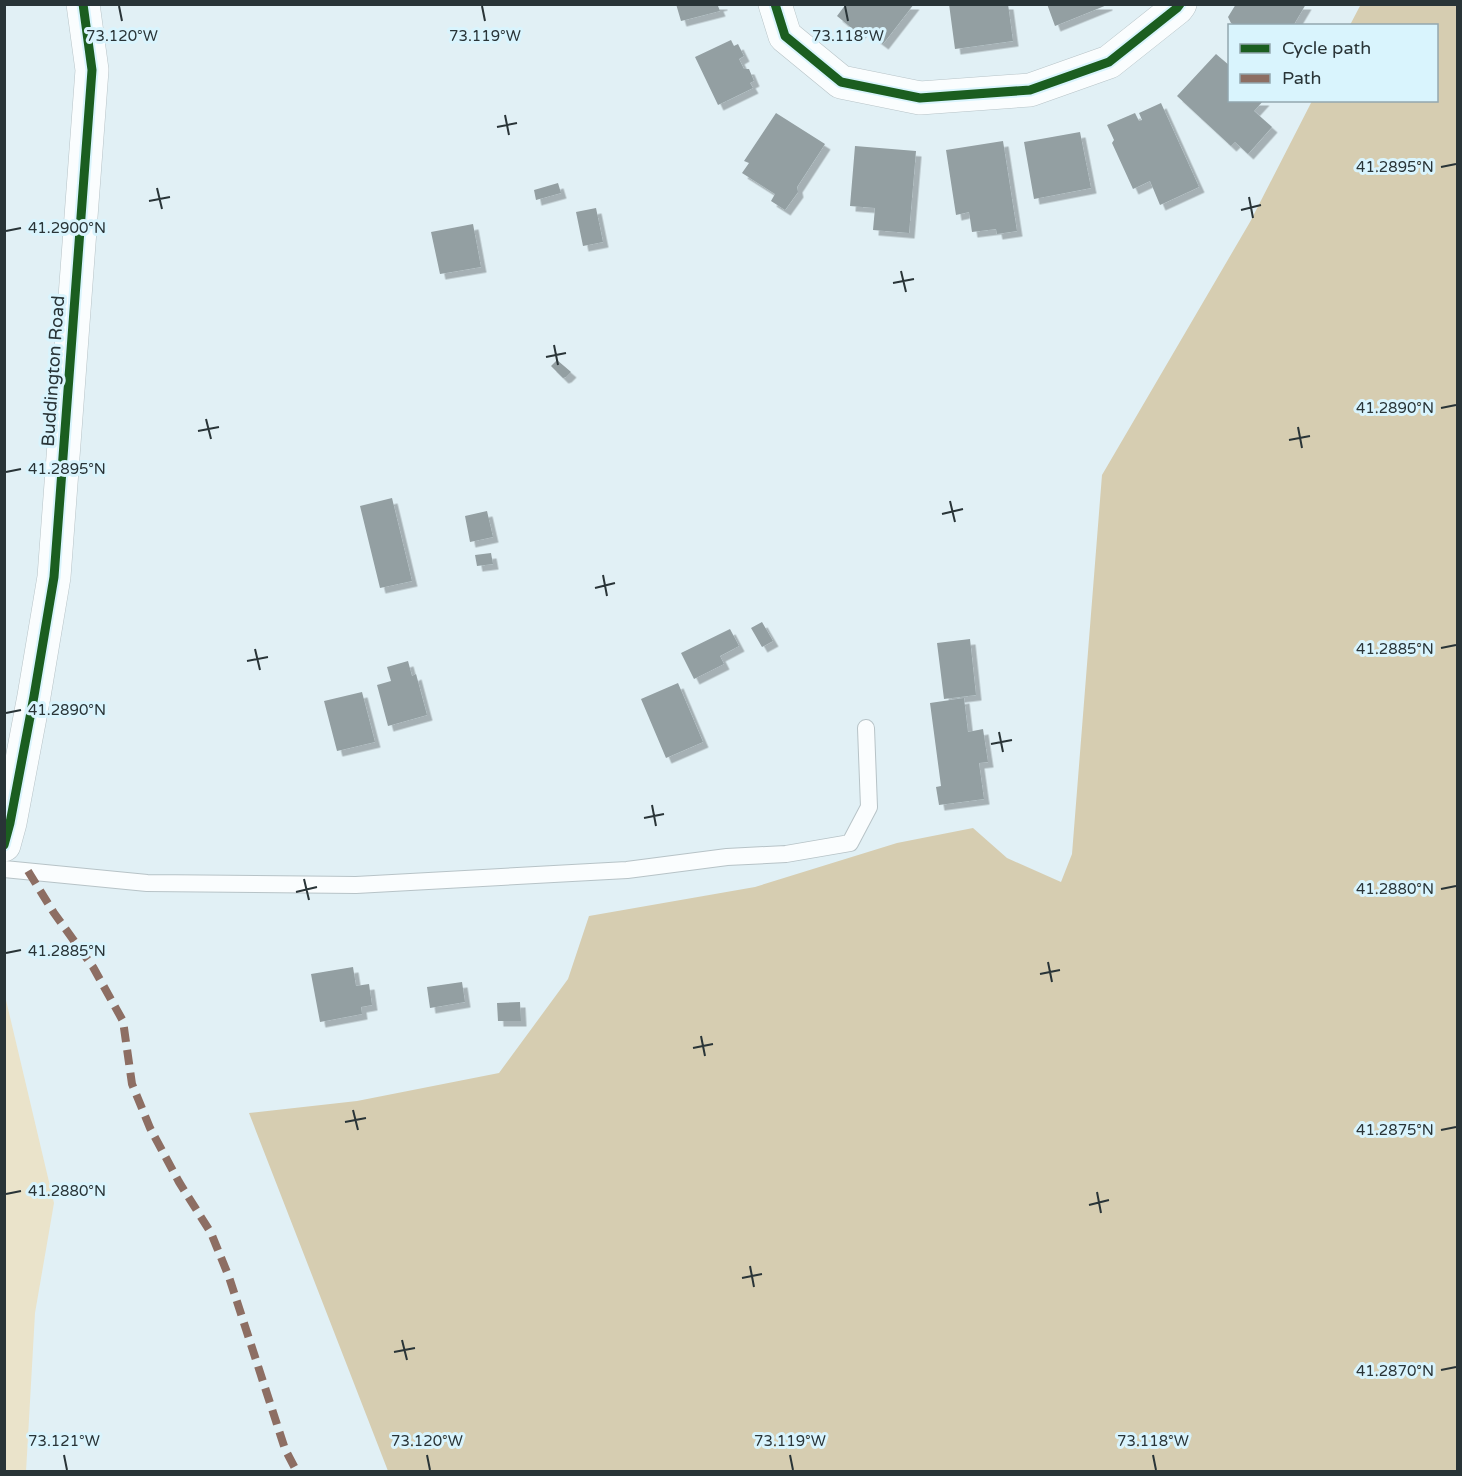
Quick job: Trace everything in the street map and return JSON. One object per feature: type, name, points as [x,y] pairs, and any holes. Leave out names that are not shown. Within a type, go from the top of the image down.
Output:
[{"type":"street","name":"Buddington Road","points":[[4,845],[34,696],[54,577],[92,70],[83,4]]},
{"type":"street","points":[[775,4],[786,36],[841,82],[920,98],[1030,90],[1109,62],[1180,4]]},
{"type":"lane","points":[[4,869],[147,883],[356,885],[627,870],[727,857],[797,852],[850,843],[869,807],[866,728]]},
{"type":"shaded area","points":[[1361,4],[1457,5],[1457,1471],[388,1471],[249,1113],[357,1101],[499,1073],[568,979],[589,916],[755,887],[897,843],[973,828],[1007,858],[1061,882],[1072,854],[1102,475],[1250,222],[1311,102],[1438,102],[1438,24],[1351,24]]},
{"type":"shaded area","points":[[4,999],[54,1203],[35,1313],[26,1472],[4,1471]]},
{"type":"building","points":[[676,4],[722,5],[718,6],[720,11],[681,21]]},
{"type":"building","points":[[846,4],[914,4],[883,44],[863,29],[859,34],[837,16]]},
{"type":"building","points":[[949,4],[1008,4],[1013,41],[955,49]]},
{"type":"building","points":[[1047,4],[1107,4],[1107,5],[1055,26]]},
{"type":"building","points":[[1236,4],[1306,4],[1294,24],[1233,24],[1228,17]]},
{"type":"building","points":[[731,40],[734,46],[738,44],[744,56],[739,59],[744,69],[749,69],[754,81],[750,83],[753,88],[718,105],[695,57]]},
{"type":"building","points":[[1216,54],[1228,64],[1228,102],[1262,102],[1254,111],[1272,127],[1248,154],[1235,142],[1231,146],[1177,96]]},
{"type":"building","points":[[1161,103],[1199,187],[1160,205],[1150,181],[1133,189],[1112,143],[1114,140],[1107,125],[1135,113],[1139,121],[1142,120],[1139,113]]},
{"type":"building","points":[[776,113],[825,144],[785,210],[771,201],[775,194],[742,173],[749,163],[744,161]]},
{"type":"building","points":[[1080,132],[1091,188],[1034,199],[1024,142]]},
{"type":"building","points":[[1003,141],[1017,231],[997,234],[996,229],[972,232],[969,212],[956,215],[946,150]]},
{"type":"building","points":[[855,146],[916,151],[909,233],[873,230],[875,208],[850,206]]},
{"type":"building","points":[[558,183],[561,193],[536,200],[534,190]]},
{"type":"building","points":[[596,208],[603,242],[583,246],[576,212]]},
{"type":"building","points":[[473,224],[481,267],[440,274],[431,232]]},
{"type":"building","points":[[557,360],[571,372],[566,377],[563,378],[551,366]]},
{"type":"building","points":[[392,498],[412,581],[380,588],[360,506]]},
{"type":"building","points":[[487,511],[493,537],[470,542],[465,516]]},
{"type":"building","points":[[491,553],[493,564],[477,566],[475,555]]},
{"type":"building","points":[[762,622],[773,641],[762,647],[751,628]]},
{"type":"building","points":[[730,629],[739,646],[720,656],[724,664],[694,679],[681,653]]},
{"type":"building","points":[[970,639],[976,695],[944,699],[937,643]]},
{"type":"building","points":[[408,661],[412,676],[416,674],[427,715],[388,726],[377,685],[391,681],[387,667]]},
{"type":"building","points":[[678,683],[703,742],[666,758],[641,699]]},
{"type":"building","points":[[362,692],[375,742],[337,751],[324,701]]},
{"type":"building","points":[[964,698],[968,732],[983,729],[988,762],[979,763],[984,799],[939,805],[936,787],[941,786],[930,703]]},
{"type":"building","points":[[353,967],[356,986],[369,984],[372,1005],[361,1007],[362,1014],[320,1022],[311,974]]},
{"type":"building","points":[[462,982],[465,1002],[430,1008],[427,987]]},
{"type":"building","points":[[520,1002],[521,1021],[498,1021],[497,1003]]},
{"type":"marked path","points":[[28,871],[54,913],[93,967],[123,1021],[132,1084],[150,1128],[179,1182],[211,1233],[229,1277],[285,1449],[297,1472]]},
{"type":"cycle path","points":[[4,845],[34,696],[54,577],[92,70],[83,4]]},
{"type":"cycle path","points":[[775,4],[785,36],[841,82],[920,98],[1030,90],[1109,62],[1180,4]]}]
